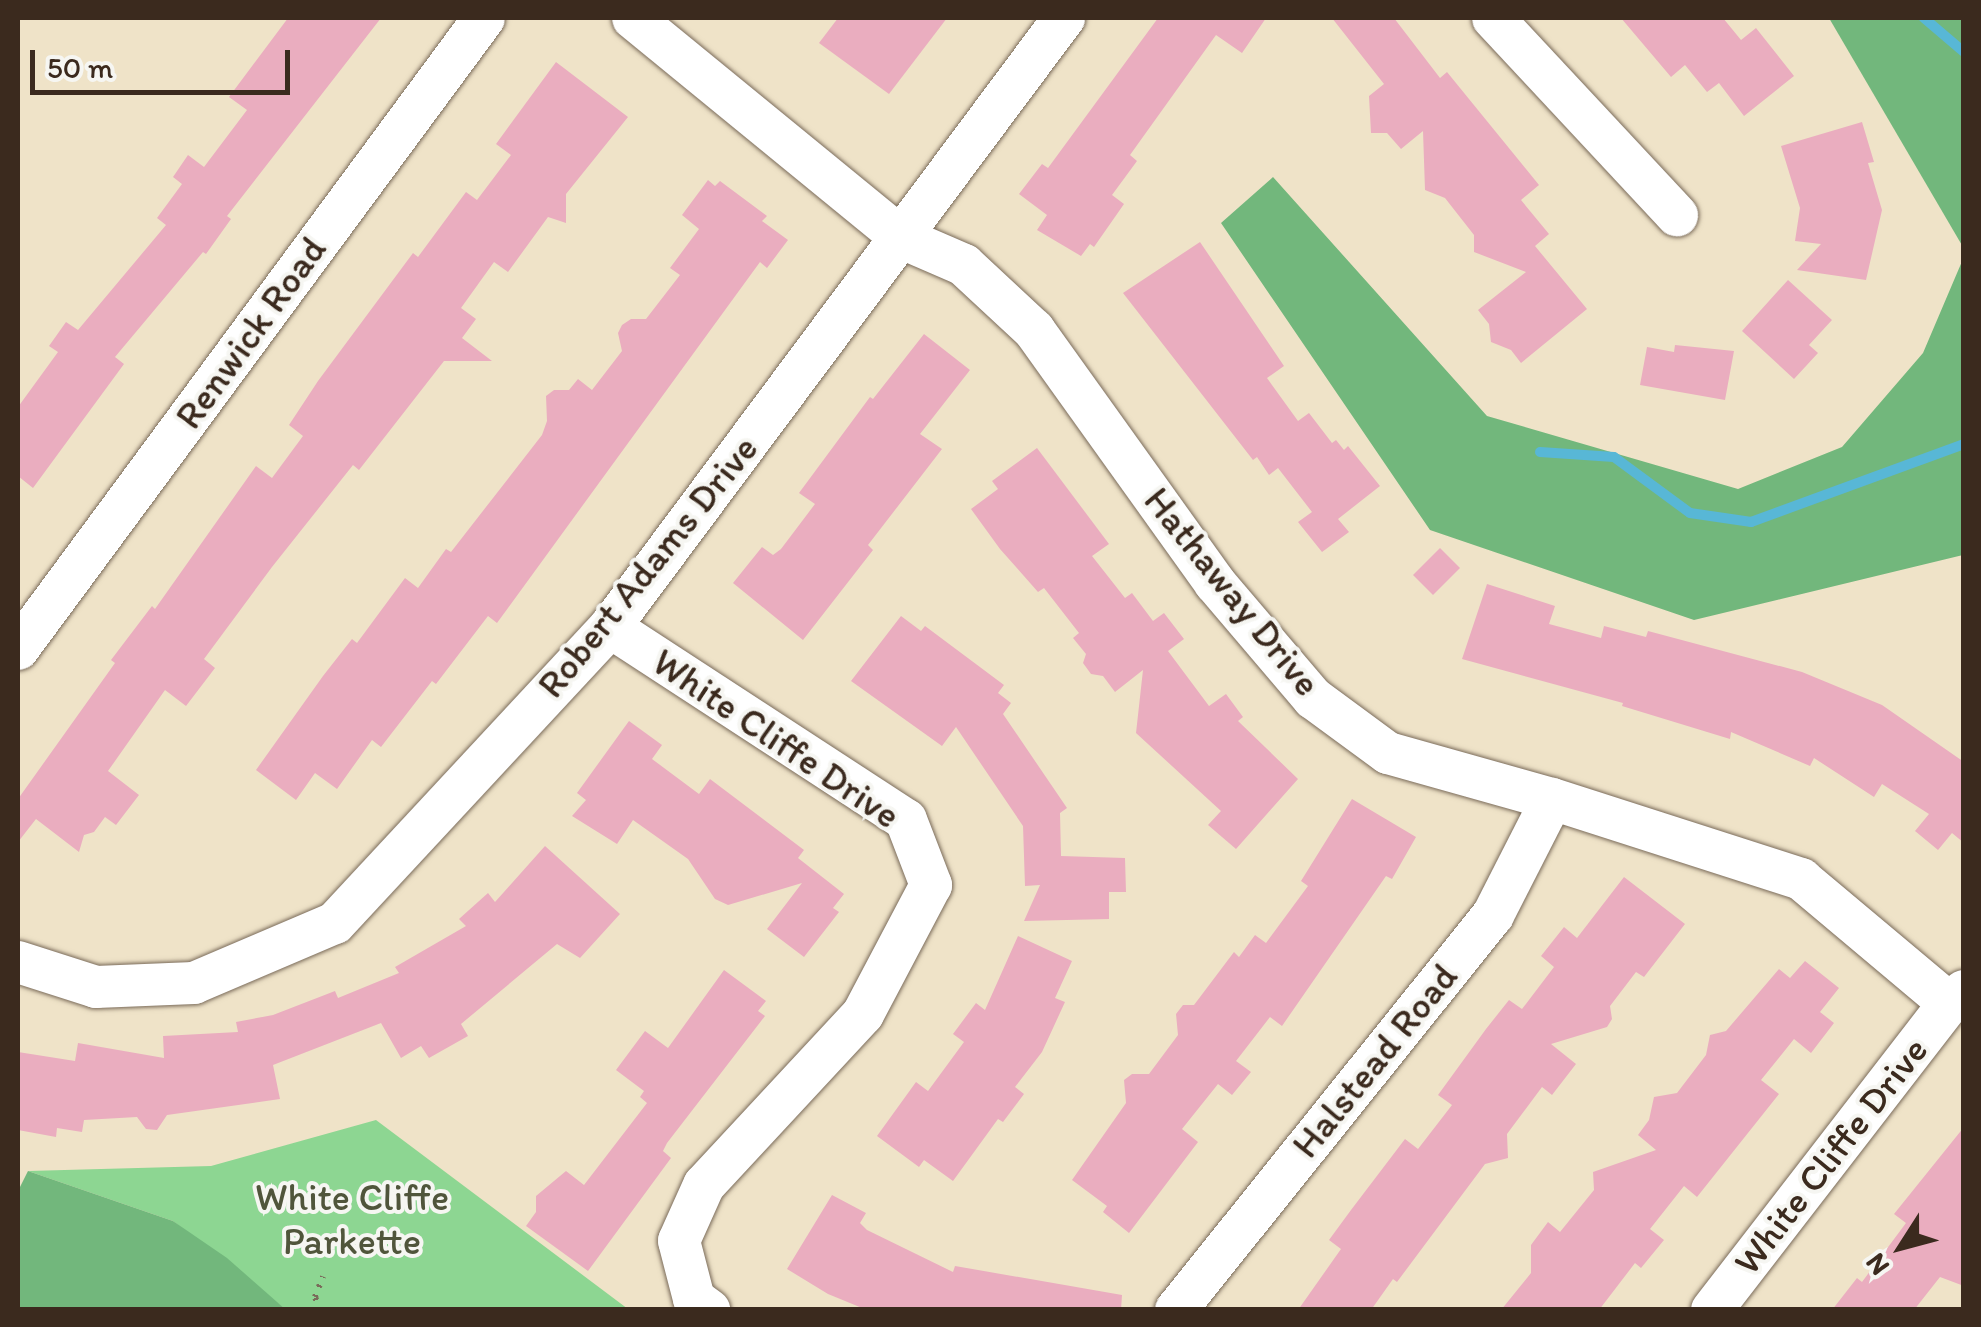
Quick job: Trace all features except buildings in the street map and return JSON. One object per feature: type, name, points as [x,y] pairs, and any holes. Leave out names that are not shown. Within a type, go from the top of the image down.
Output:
[{"type":"street","name":"Renwick Road","points":[[18,650],[484,18]]},
{"type":"street","name":"Hathaway Drive","points":[[633,18],[902,238],[964,265],[1034,330],[1215,583],[1313,698],[1388,753],[1552,799],[1801,879],[1956,997]]},
{"type":"street","name":"Robert Adams Drive","points":[[18,962],[96,987],[194,983],[335,923],[610,627],[1064,18]]},
{"type":"street","points":[[1493,18],[1677,215]]},
{"type":"street","name":"White Cliffe Drive","points":[[610,627],[906,820],[932,885],[863,1014],[704,1185],[679,1241],[694,1299],[709,1310]]},
{"type":"street","name":"Halstead Road","points":[[1176,1310],[1493,914],[1552,799]]},
{"type":"street","name":"White Cliffe Drive","points":[[1712,1310],[1956,997]]},
{"type":"path","points":[[320,1310],[315,1296],[323,1276]]},
{"type":"green space","points":[[1829,18],[1963,18],[1963,247]]},
{"type":"green space","points":[[1273,177],[1487,416],[1738,489],[1842,447],[1923,353],[1963,259],[1963,555],[1694,620],[1430,530],[1221,223]]},
{"type":"green space","name":"White Cliffe Parkette","points":[[376,1120],[628,1309],[285,1309],[173,1221],[28,1171],[211,1166]]},
{"type":"green space","points":[[28,1171],[173,1221],[227,1258],[285,1309],[18,1309],[18,1191]]},
{"type":"waterway","points":[[1924,18],[1964,52]]},
{"type":"waterway","points":[[1540,452],[1614,457],[1690,513],[1751,522],[1964,444]]}]
